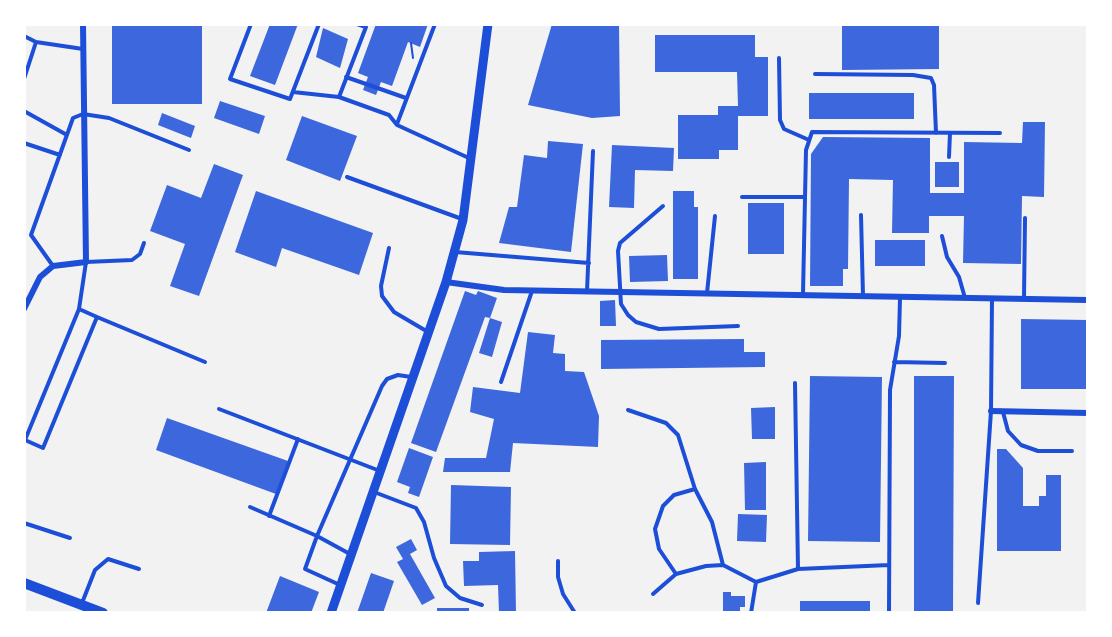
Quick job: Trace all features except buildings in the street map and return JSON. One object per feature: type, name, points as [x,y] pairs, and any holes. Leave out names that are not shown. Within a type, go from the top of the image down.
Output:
[{"type":"main road","points":[[24,583],[103,613]]},
{"type":"street","points":[[24,309],[40,277],[53,266],[86,262],[82,24]]},
{"type":"street","points":[[331,613],[446,282],[463,220],[488,24]]},
{"type":"street","points":[[446,282],[532,290],[1088,300]]},
{"type":"street","points":[[991,411],[1088,414]]},
{"type":"lane","points":[[251,24],[230,79],[290,99],[319,24]]},
{"type":"lane","points":[[339,97],[366,26],[357,24]]},
{"type":"lane","points":[[397,125],[435,24]]},
{"type":"lane","points":[[24,36],[36,42],[83,49]]},
{"type":"lane","points":[[24,79],[36,42]]},
{"type":"lane","points":[[779,58],[780,120],[784,129],[809,140]]},
{"type":"lane","points":[[815,74],[913,75],[931,78],[934,85],[936,133]]},
{"type":"lane","points":[[346,77],[406,98]]},
{"type":"lane","points":[[293,92],[339,97],[389,115],[397,125],[472,160]]},
{"type":"lane","points":[[24,111],[67,135]]},
{"type":"lane","points":[[31,235],[73,118],[83,114],[109,118],[189,150]]},
{"type":"lane","points":[[803,294],[806,150],[812,132],[1000,133]]},
{"type":"lane","points":[[949,157],[950,133]]},
{"type":"lane","points":[[24,143],[60,155]]},
{"type":"lane","points":[[587,291],[594,151]]},
{"type":"lane","points":[[347,177],[463,220]]},
{"type":"lane","points":[[742,197],[805,197]]},
{"type":"lane","points":[[663,206],[621,243],[618,251],[621,304],[636,322],[647,326],[659,328],[738,326]]},
{"type":"lane","points":[[861,214],[863,296]]},
{"type":"lane","points":[[707,293],[715,216]]},
{"type":"lane","points":[[1024,300],[1025,218]]},
{"type":"lane","points":[[24,233],[31,235],[53,266]]},
{"type":"lane","points":[[942,236],[946,257],[959,277],[965,299]]},
{"type":"lane","points":[[97,317],[43,448],[25,440],[79,309],[86,262],[132,260],[140,254],[144,243]]},
{"type":"lane","points":[[389,248],[382,296],[394,312],[429,332]]},
{"type":"lane","points":[[454,252],[589,262]]},
{"type":"lane","points":[[501,382],[532,290]]},
{"type":"lane","points":[[889,613],[890,390],[899,336],[900,298]]},
{"type":"lane","points":[[978,603],[991,411],[992,299]]},
{"type":"lane","points":[[79,309],[205,362]]},
{"type":"lane","points":[[894,362],[945,363]]},
{"type":"lane","points":[[340,585],[305,569],[382,386],[387,379],[398,375],[412,378]]},
{"type":"lane","points":[[795,383],[798,568]]},
{"type":"lane","points":[[219,409],[380,471]]},
{"type":"lane","points":[[628,410],[666,423],[678,435],[694,489],[712,522],[723,565]]},
{"type":"lane","points":[[1003,412],[1008,431],[1022,445],[1038,451],[1072,451]]},
{"type":"lane","points":[[269,516],[298,439]]},
{"type":"lane","points":[[676,574],[659,549],[655,529],[663,506],[674,495],[694,489]]},
{"type":"lane","points":[[373,491],[416,508],[424,522],[434,558],[446,586],[460,598],[482,605]]},
{"type":"lane","points":[[249,507],[317,536],[351,554]]},
{"type":"lane","points":[[24,523],[70,538]]},
{"type":"lane","points":[[86,608],[95,570],[108,559],[139,569]]},
{"type":"lane","points":[[558,561],[558,577],[563,594],[575,613]]},
{"type":"lane","points":[[653,594],[676,574],[694,568],[723,565],[756,582],[798,568],[889,565]]},
{"type":"lane","points":[[751,613],[756,582]]}]
